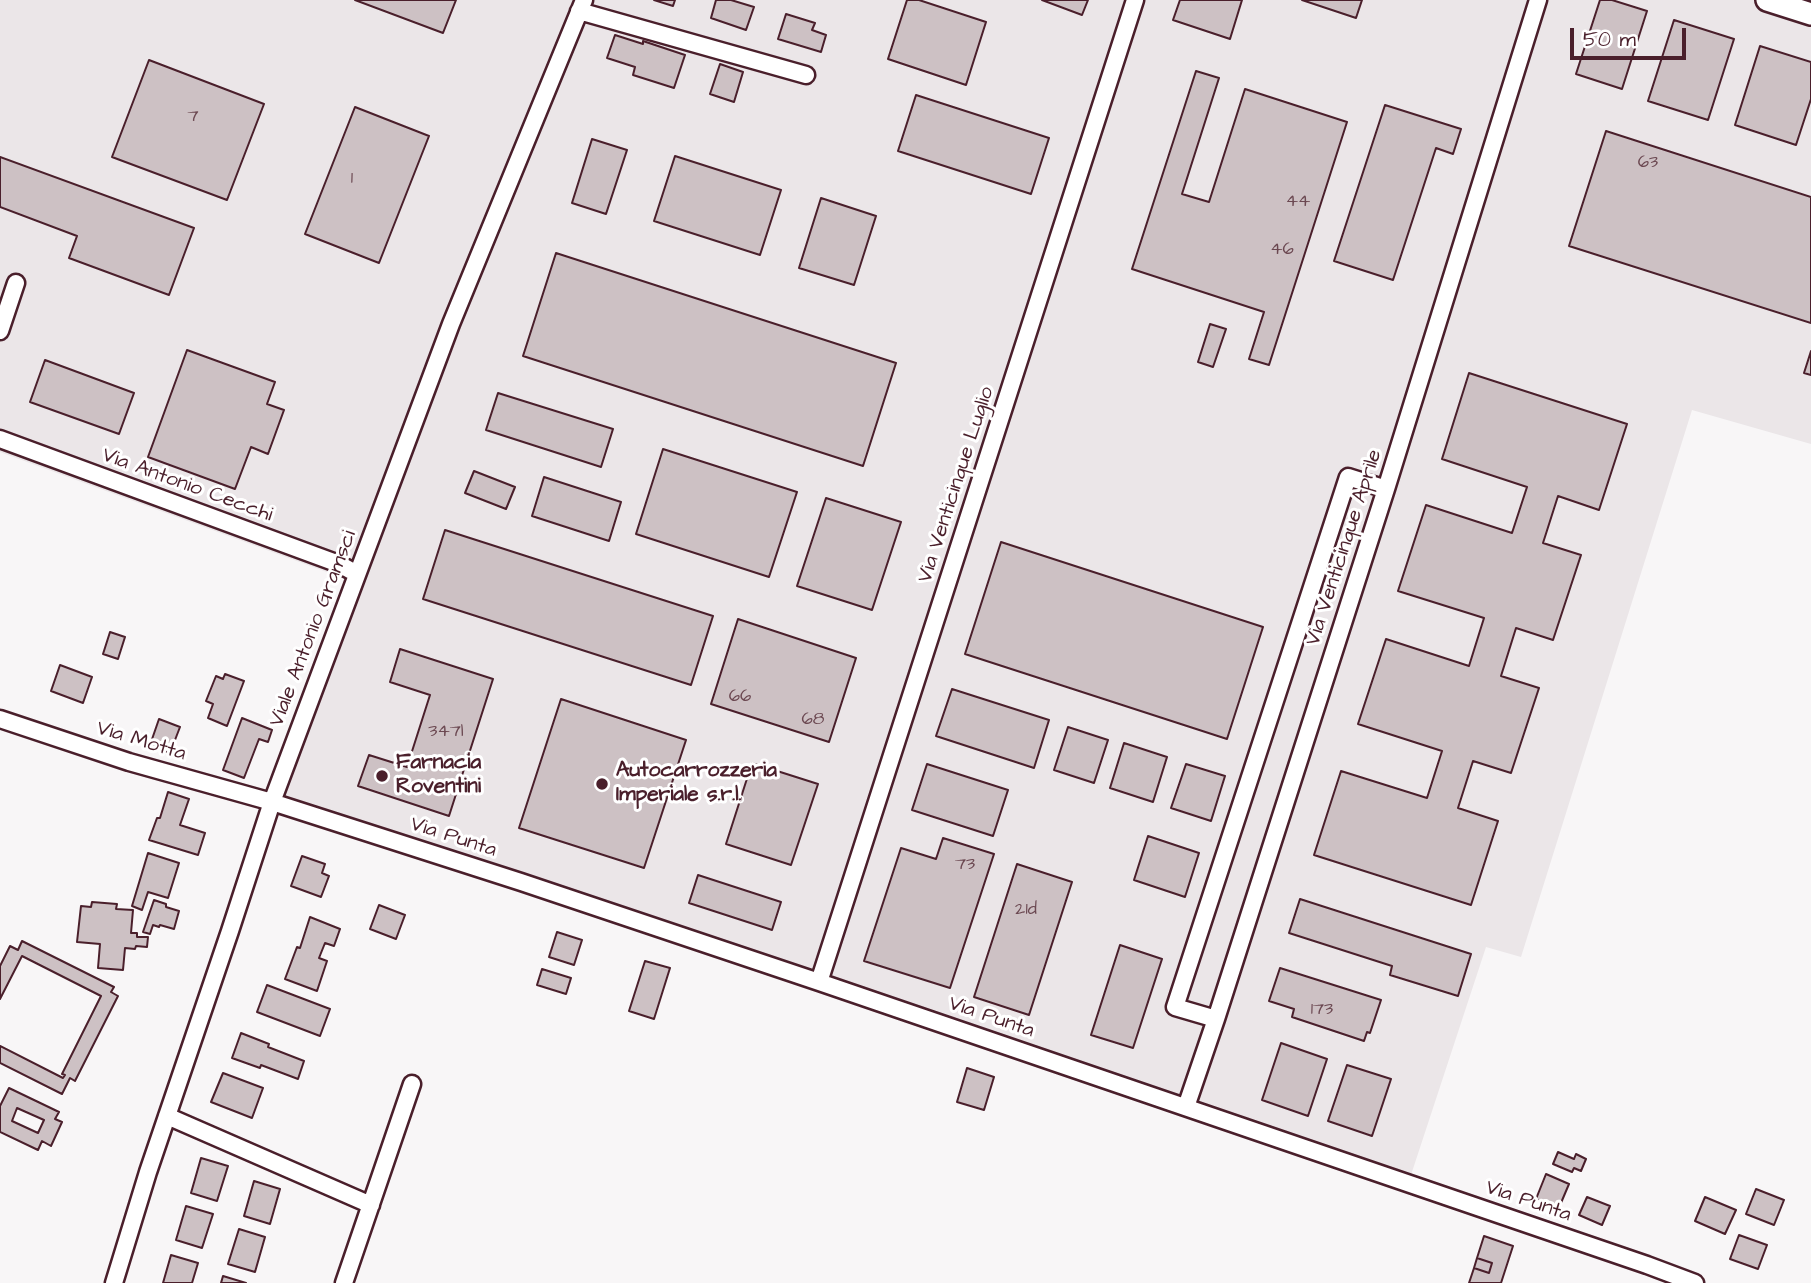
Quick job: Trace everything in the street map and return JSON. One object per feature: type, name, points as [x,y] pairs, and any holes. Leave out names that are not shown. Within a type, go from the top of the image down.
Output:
[{"type":"main road","points":[[1767,0],[1811,14]]},
{"type":"street","name":"Via Venticinque Luglio","points":[[819,982],[1135,0]]},
{"type":"street","name":"Via Venticinque Aprile","points":[[1185,1107],[1216,1019],[1386,489],[1538,0]]},
{"type":"street","points":[[581,6],[806,75]]},
{"type":"street","name":"Viale Antonio Gramsci","points":[[114,1283],[272,802],[451,324],[581,6]]},
{"type":"street","points":[[0,331],[16,283]]},
{"type":"street","name":"Via Antonio Cecchi","points":[[0,439],[339,564],[357,574]]},
{"type":"street","points":[[1216,1019],[1175,1007],[1348,477],[1386,489]]},
{"type":"street","name":"Via Motta","points":[[0,719],[129,762],[272,802]]},
{"type":"street","name":"Via Punta","points":[[272,802],[534,886],[819,982],[1695,1283]]},
{"type":"street","points":[[344,1283],[412,1084]]},
{"type":"street","points":[[167,1116],[371,1205]]},
{"type":"shaded area","points":[[0,0],[1811,0],[1811,444],[1692,410],[1521,957],[1486,947],[1409,1181],[281,800],[354,582],[0,452]]},
{"type":"building","points":[[355,0],[456,0],[443,33]]},
{"type":"building","points":[[654,0],[675,0],[673,6]]},
{"type":"building","points":[[716,0],[731,0],[754,7],[746,30],[711,18]]},
{"type":"building","points":[[907,0],[919,0],[986,22],[966,85],[888,59]]},
{"type":"building","points":[[1042,0],[1088,0],[1082,15]]},
{"type":"building","points":[[1180,0],[1242,0],[1230,39],[1173,20]]},
{"type":"building","points":[[1302,0],[1362,0],[1356,18]]},
{"type":"building","points":[[1600,0],[1612,0],[1647,11],[1622,89],[1576,74]]},
{"type":"building","points":[[786,14],[815,23],[812,30],[826,35],[821,52],[778,39]]},
{"type":"building","points":[[1674,20],[1734,39],[1708,120],[1648,101]]},
{"type":"building","points":[[615,35],[685,55],[674,88],[633,75],[635,67],[607,58]]},
{"type":"building","points":[[1760,46],[1811,62],[1811,99],[1796,145],[1735,125]]},
{"type":"building","points":[[149,60],[264,104],[227,200],[112,157]]},
{"type":"building","points":[[720,64],[743,72],[734,102],[710,94]]},
{"type":"building","points":[[1196,71],[1219,78],[1182,194],[1209,202],[1245,89],[1347,122],[1269,365],[1249,359],[1264,312],[1132,269]]},
{"type":"building","points":[[916,95],[1049,138],[1031,194],[898,151]]},
{"type":"building","points":[[1385,105],[1461,129],[1453,154],[1436,148],[1393,280],[1334,261]]},
{"type":"building","points":[[355,107],[429,136],[379,263],[305,234]]},
{"type":"building","points":[[1606,131],[1811,197],[1811,323],[1569,246]]},
{"type":"building","points":[[592,139],[627,150],[606,214],[572,203]]},
{"type":"building","points":[[675,156],[781,190],[760,255],[654,221]]},
{"type":"building","points":[[0,157],[194,228],[169,295],[69,258],[77,236],[0,207]]},
{"type":"building","points":[[821,198],[876,216],[854,285],[799,268]]},
{"type":"building","points":[[556,253],[896,363],[863,466],[523,356]]},
{"type":"building","points":[[1210,324],[1226,329],[1213,367],[1198,362]]},
{"type":"building","points":[[187,350],[275,382],[267,404],[284,410],[268,454],[251,447],[235,489],[148,457]]},
{"type":"building","points":[[1811,351],[1811,375],[1804,373]]},
{"type":"building","points":[[45,360],[134,393],[119,434],[30,402]]},
{"type":"building","points":[[1469,373],[1627,424],[1599,510],[1558,496],[1543,543],[1581,555],[1553,640],[1516,628],[1501,676],[1539,688],[1511,773],[1473,761],[1458,808],[1498,821],[1471,905],[1314,855],[1341,771],[1427,798],[1442,751],[1358,724],[1386,639],[1469,666],[1484,618],[1398,591],[1426,505],[1512,533],[1527,487],[1442,459]]},
{"type":"building","points":[[498,393],[613,429],[601,467],[486,430]]},
{"type":"building","points":[[663,449],[797,492],[769,577],[636,534]]},
{"type":"building","points":[[474,471],[515,487],[506,509],[465,493]]},
{"type":"building","points":[[544,477],[621,502],[609,541],[532,516]]},
{"type":"building","points":[[826,498],[901,522],[872,610],[797,586]]},
{"type":"building","points":[[445,530],[713,616],[691,685],[423,599]]},
{"type":"building","points":[[1001,542],[1263,627],[1227,739],[965,654]]},
{"type":"building","points":[[738,619],[856,658],[829,742],[711,704]]},
{"type":"building","points":[[110,632],[125,637],[118,659],[103,654]]},
{"type":"building","points":[[400,649],[493,679],[449,816],[358,786],[369,755],[407,767],[430,695],[390,682]]},
{"type":"building","points":[[60,665],[92,677],[83,703],[51,691]]},
{"type":"building","points":[[225,674],[244,681],[227,726],[208,718],[213,704],[206,701],[216,676],[223,679]]},
{"type":"building","points":[[952,689],[1049,720],[1034,768],[936,736]]},
{"type":"building","name":"Autocarrozzeria Imperiale s.r.l.","points":[[561,699],[686,740],[644,868],[519,828]]},
{"type":"building","points":[[242,718],[272,730],[268,742],[259,739],[244,778],[223,770]]},
{"type":"building","points":[[159,719],[180,727],[170,753],[150,745]]},
{"type":"building","points":[[1068,727],[1108,740],[1094,783],[1054,770]]},
{"type":"building","points":[[1124,743],[1167,757],[1153,802],[1110,788]]},
{"type":"building","points":[[752,763],[818,784],[791,865],[726,844]]},
{"type":"building","points":[[927,764],[1008,790],[993,836],[912,810]]},
{"type":"building","points":[[1186,764],[1225,776],[1211,821],[1171,808]]},
{"type":"building","points":[[168,792],[189,799],[180,825],[205,833],[198,855],[149,840],[157,818],[160,818]]},
{"type":"building","points":[[1148,836],[1199,853],[1185,897],[1134,880]]},
{"type":"building","points":[[943,838],[994,854],[950,988],[864,961],[901,848],[936,859]]},
{"type":"building","points":[[148,853],[179,863],[168,898],[148,892],[142,910],[132,906]]},
{"type":"building","points":[[302,856],[325,864],[322,873],[329,876],[321,897],[291,886]]},
{"type":"building","points":[[1017,864],[1072,882],[1029,1015],[974,997]]},
{"type":"building","points":[[698,875],[781,902],[772,930],[689,903]]},
{"type":"building","points":[[1300,899],[1471,954],[1458,996],[1390,975],[1392,966],[1289,933]]},
{"type":"building","points":[[154,900],[179,911],[174,929],[153,925],[150,934],[143,932]]},
{"type":"building","points":[[92,902],[117,904],[116,909],[133,910],[131,933],[137,933],[137,937],[148,937],[147,947],[125,948],[123,970],[98,968],[100,944],[77,942],[81,906],[91,907]]},
{"type":"building","points":[[379,905],[405,915],[396,939],[370,929]]},
{"type":"building","points":[[310,917],[340,929],[334,946],[325,943],[319,958],[327,961],[317,991],[285,979],[297,947],[300,948]]},
{"type":"building","points":[[557,932],[582,940],[574,965],[549,957]]},
{"type":"building","points":[[22,941],[114,987],[111,992],[118,996],[75,1081],[70,1078],[62,1094],[0,1063],[0,1046],[63,1078],[65,1075],[62,1074],[101,996],[22,956],[0,999],[0,966],[10,946],[18,950]]},
{"type":"building","points":[[1120,945],[1162,959],[1133,1048],[1091,1035]]},
{"type":"building","points":[[645,961],[670,968],[654,1019],[629,1011]]},
{"type":"building","points":[[1280,968],[1381,1000],[1370,1033],[1367,1032],[1364,1041],[1292,1017],[1294,1009],[1269,1001]]},
{"type":"building","points":[[542,969],[571,978],[566,994],[537,985]]},
{"type":"building","points":[[267,985],[330,1009],[320,1036],[257,1012]]},
{"type":"building","points":[[241,1033],[304,1061],[298,1079],[261,1065],[260,1068],[232,1058]]},
{"type":"building","points":[[1281,1043],[1327,1059],[1308,1116],[1262,1100]]},
{"type":"building","points":[[1347,1065],[1391,1079],[1372,1136],[1328,1121]]},
{"type":"building","points":[[967,1068],[994,1077],[984,1110],[957,1102]]},
{"type":"building","points":[[223,1073],[263,1088],[252,1118],[211,1102]]},
{"type":"building","points":[[9,1088],[59,1112],[55,1119],[62,1122],[51,1146],[42,1141],[38,1150],[0,1132],[0,1106]],"holes":[[[17,1108],[44,1120],[38,1133],[12,1121]]]},
{"type":"building","points":[[1558,1152],[1574,1159],[1576,1154],[1586,1159],[1581,1171],[1574,1168],[1572,1172],[1553,1164]]},
{"type":"building","points":[[201,1158],[228,1166],[217,1201],[191,1193]]},
{"type":"building","points":[[1546,1174],[1569,1184],[1558,1210],[1536,1199]]},
{"type":"building","points":[[254,1181],[280,1189],[270,1224],[244,1216]]},
{"type":"building","points":[[1756,1189],[1784,1200],[1774,1225],[1746,1214]]},
{"type":"building","points":[[1587,1197],[1610,1206],[1602,1225],[1579,1215]]},
{"type":"building","points":[[1705,1197],[1736,1210],[1725,1234],[1695,1221]]},
{"type":"building","points":[[186,1206],[213,1214],[202,1248],[176,1240]]},
{"type":"building","points":[[239,1229],[265,1237],[255,1272],[228,1264]]},
{"type":"building","points":[[1739,1235],[1767,1245],[1758,1269],[1730,1259]]},
{"type":"building","points":[[1484,1236],[1513,1246],[1501,1283],[1469,1283],[1474,1268],[1489,1273],[1492,1263],[1477,1258]]},
{"type":"building","points":[[171,1255],[198,1263],[192,1283],[163,1283]]},
{"type":"building","points":[[1477,1258],[1492,1263],[1489,1273],[1474,1268]]},
{"type":"building","points":[[223,1276],[246,1283],[221,1283]]},
{"type":"place","name":"Farnacia Roventini","points":[[382,776]]},
{"type":"place","name":"Autocarrozzeria Imperiale s.r.l.","points":[[602,784]]}]
